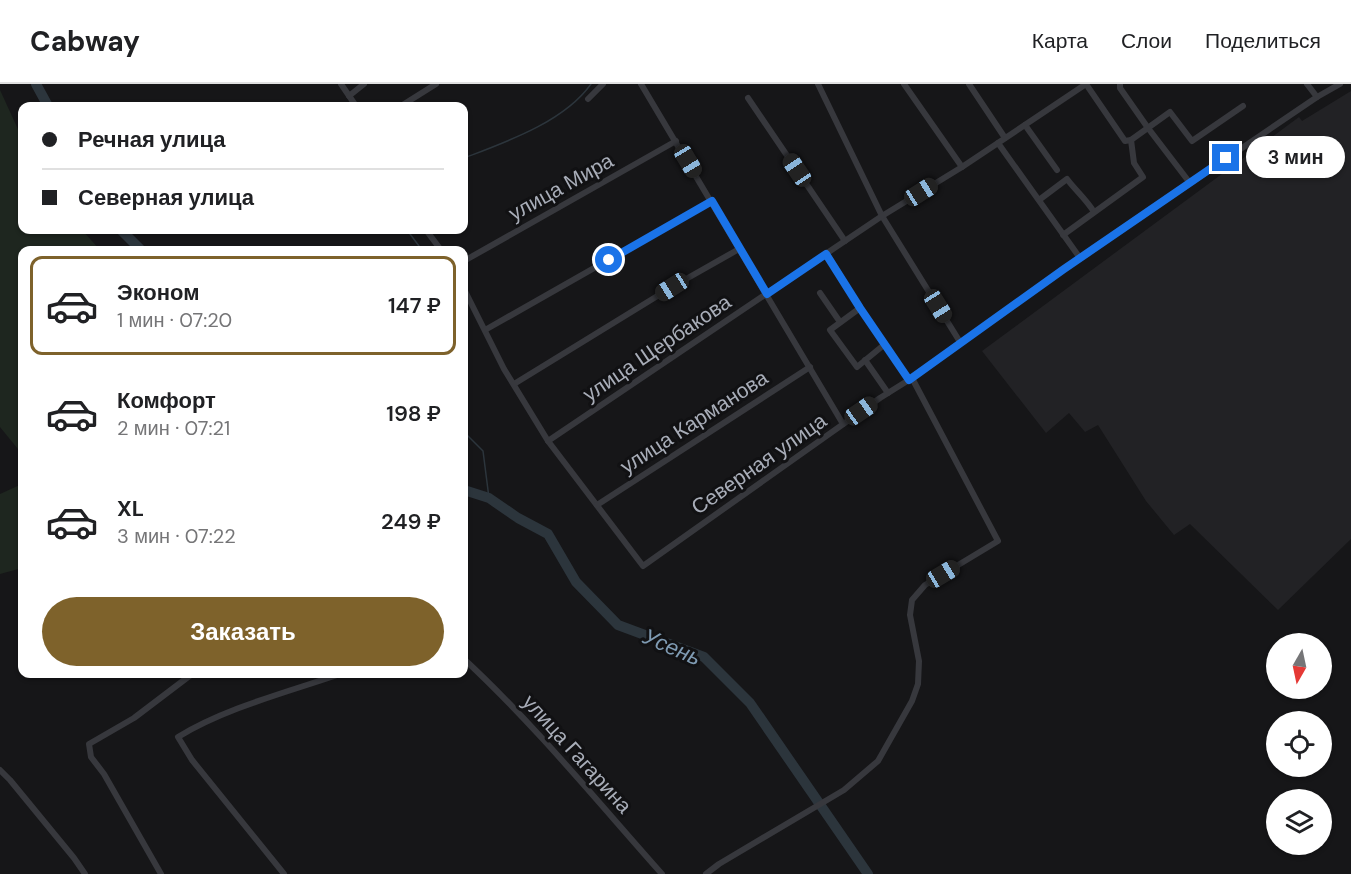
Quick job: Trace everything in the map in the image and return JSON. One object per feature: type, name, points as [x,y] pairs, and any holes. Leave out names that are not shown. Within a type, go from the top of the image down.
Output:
[{"type":"street","points":[[342,84],[353,102]]},
{"type":"street","points":[[349,96],[364,84]]},
{"type":"street","points":[[407,102],[436,84]]},
{"type":"street","points":[[588,99],[603,84]]},
{"type":"street","points":[[641,84],[843,424]]},
{"type":"street","points":[[818,84],[882,216],[960,342]]},
{"type":"street","points":[[904,84],[962,167]]},
{"type":"street","points":[[969,84],[1005,138]]},
{"type":"street","points":[[1086,84],[1125,141],[1131,140],[1170,112],[1192,141],[1243,106]]},
{"type":"street","name":"улица Щербакова","points":[[548,441],[882,216],[999,144],[1086,84]]},
{"type":"street","points":[[1120,84],[1120,88],[1148,128],[1191,183]]},
{"type":"street","points":[[1307,84],[1317,97]]},
{"type":"street","name":"Северная улица","points":[[597,505],[643,566],[1080,258],[1317,97],[1340,84]]},
{"type":"street","points":[[748,98],[845,241]]},
{"type":"street","points":[[1025,125],[1058,171]]},
{"type":"street","points":[[1063,234],[1143,177],[1134,163],[1131,140]]},
{"type":"street","name":"улица Мира","points":[[468,259],[676,141]]},
{"type":"street","points":[[999,144],[1080,258]]},
{"type":"street","points":[[1039,200],[1067,179],[1076,192],[1082,194],[1094,212]]},
{"type":"street","points":[[485,330],[712,201]]},
{"type":"street","points":[[514,384],[672,287],[739,249]]},
{"type":"street","points":[[706,874],[844,790],[878,761],[912,700],[918,684],[919,661],[910,615],[912,600],[925,585],[998,541],[911,379],[860,308],[826,254]]},
{"type":"street","points":[[820,293],[840,322]]},
{"type":"street","points":[[468,297],[504,369],[548,441],[597,505]]},
{"type":"street","points":[[860,308],[830,330],[856,367],[885,344]]},
{"type":"street","points":[[865,360],[888,393]]},
{"type":"street","name":"улица Карманова","points":[[597,505],[810,367]]},
{"type":"street","name":"улица Гагарина","points":[[468,663],[537,733],[662,874]]},
{"type":"street","points":[[161,874],[104,774],[91,757],[89,744],[134,718],[187,678]]},
{"type":"street","points":[[284,874],[192,760],[178,737],[191,729],[253,704],[328,678]]},
{"type":"street","points":[[0,770],[85,874]]},
{"type":"shaded area","points":[[0,90],[18,129],[18,234],[86,234],[96,246],[18,246],[18,449],[0,427]]},
{"type":"shaded area","points":[[1351,91],[1351,539],[1278,610],[1190,524],[1174,535],[1146,501],[1098,425],[1085,432],[1069,413],[1046,433],[982,351],[1299,117],[1302,121]]},
{"type":"shaded area","points":[[18,486],[18,569],[0,574],[0,494]]},
{"type":"waterway","name":"Усень","points":[[36,84],[46,102]]},
{"type":"waterway","points":[[468,156],[516,138],[550,120],[580,97],[591,84]]},
{"type":"waterway","name":"Усень","points":[[125,234],[137,246]]},
{"type":"waterway","points":[[410,234],[419,246]]},
{"type":"waterway","points":[[468,436],[483,451],[489,498]]},
{"type":"waterway","name":"Усень","points":[[468,491],[489,498],[518,518],[548,534],[576,582],[618,625],[704,657],[750,703],[868,874]]},
{"type":"route","points":[[609,260],[712,201],[767,294],[826,254],[909,380],[1064,269],[1226,158]]}]
